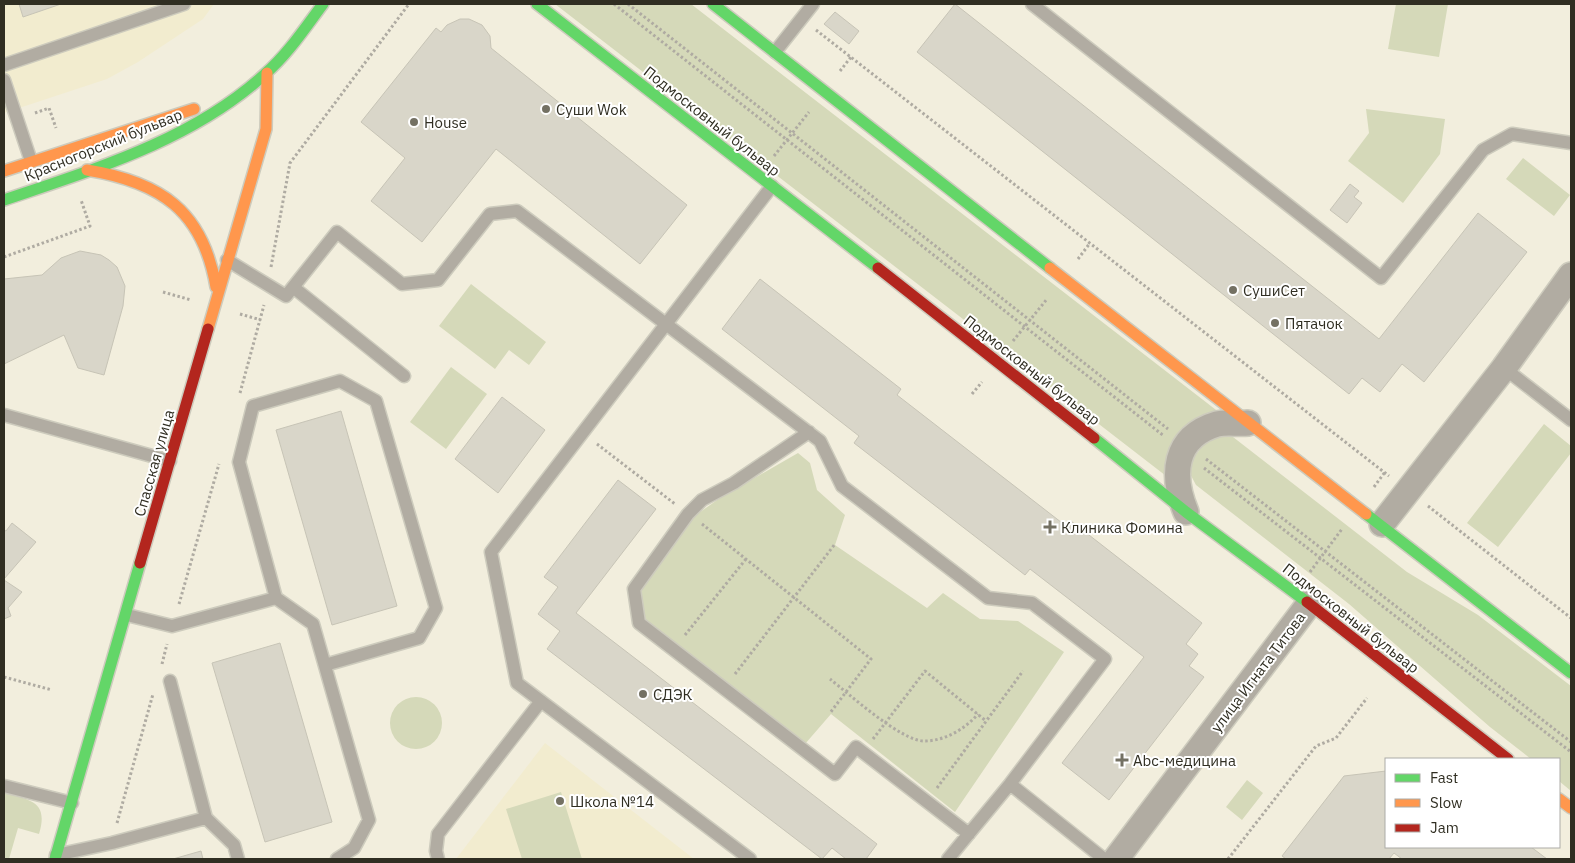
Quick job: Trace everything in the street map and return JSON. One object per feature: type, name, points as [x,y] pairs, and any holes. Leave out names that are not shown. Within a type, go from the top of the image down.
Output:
[{"type":"street","name":"Красногорский бульвар","points":[[4,200],[87,170],[168,137],[237,97],[267,73],[323,4]]},
{"type":"street","name":"Подмосковный бульвар","points":[[536,4],[998,361],[1186,512],[1309,604],[1507,758]]},
{"type":"street","points":[[713,4],[1571,673]]},
{"type":"street","name":"Спасская улица","points":[[55,857],[127,615],[266,129],[267,73]]},
{"type":"street","name":"Красногорский бульвар","points":[[4,171],[237,97]]},
{"type":"street","points":[[87,170],[112,172],[134,179],[153,188],[191,218],[208,244],[215,268],[217,296]]},
{"type":"street","points":[[1382,524],[1504,368],[1571,275]]},
{"type":"street","points":[[1186,512],[1177,492],[1178,460],[1184,447],[1201,432],[1218,424],[1248,423]]},
{"type":"street","name":"улица Игната Титова","points":[[1116,859],[1309,604]]},
{"type":"street","points":[[1560,800],[1571,808]]},
{"type":"lane","points":[[4,64],[184,4]]},
{"type":"lane","points":[[775,52],[813,4]]},
{"type":"lane","points":[[1032,4],[1381,278],[1483,150],[1512,134],[1571,143]]},
{"type":"lane","points":[[4,80],[31,161]]},
{"type":"lane","points":[[750,859],[517,683],[491,552],[772,186]]},
{"type":"lane","points":[[227,260],[286,296],[337,232],[402,284],[438,280],[490,214],[517,211],[820,441],[842,486],[988,598],[1032,603],[1105,659],[1010,784],[948,859]]},
{"type":"lane","points":[[293,287],[404,376]]},
{"type":"lane","points":[[1504,368],[1571,420]]},
{"type":"lane","points":[[325,665],[419,638],[436,608],[376,401],[340,380],[252,406],[239,462],[276,598],[313,624],[369,820],[354,848],[337,859]]},
{"type":"lane","points":[[4,415],[170,461]]},
{"type":"lane","points":[[809,432],[734,483],[702,500],[688,514],[634,589],[639,624],[835,774],[856,747],[969,834]]},
{"type":"lane","points":[[127,615],[172,626],[276,598]]},
{"type":"lane","points":[[170,681],[206,818],[234,845],[238,859]]},
{"type":"lane","points":[[438,859],[436,851],[438,834],[541,701]]},
{"type":"lane","points":[[1010,784],[1104,859]]},
{"type":"lane","points":[[4,786],[72,803]]},
{"type":"lane","points":[[55,857],[206,818]]},
{"type":"path","points":[[614,4],[1025,326],[1184,447],[1326,551],[1571,742]]},
{"type":"path","points":[[628,4],[1030,320],[1320,558],[1571,752]]},
{"type":"path","points":[[801,18],[1571,618]]},
{"type":"path","points":[[838,73],[851,57]]},
{"type":"path","points":[[771,160],[812,108]]},
{"type":"path","points":[[4,256],[90,226],[82,203]]},
{"type":"path","points":[[972,394],[1090,244]]},
{"type":"path","points":[[163,292],[192,300]]},
{"type":"path","points":[[238,314],[261,320]]},
{"type":"path","points":[[582,432],[688,514]]},
{"type":"path","points":[[1372,489],[1384,472]]},
{"type":"path","points":[[700,523],[871,658],[830,713]]},
{"type":"path","points":[[1309,573],[1345,524]]},
{"type":"path","points":[[734,676],[835,544]]},
{"type":"path","points":[[682,638],[746,559]]},
{"type":"path","points":[[869,744],[925,671],[986,721]]},
{"type":"path","points":[[933,794],[1023,671]]},
{"type":"path","points":[[4,677],[52,690]]},
{"type":"path","points":[[830,679],[886,722],[906,735],[923,741],[955,733],[969,725],[978,714]]},
{"type":"path","points":[[1228,859],[1316,746],[1336,738],[1367,698]]},
{"type":"shaded area","points":[[4,4],[214,4],[203,19],[138,62],[107,79],[4,113]]},
{"type":"shaded area","name":"Школа №14","points":[[545,743],[694,859],[456,859]]},
{"type":"green space","points":[[555,4],[691,4],[1220,413],[1205,417],[1184,427],[1178,434],[1170,451],[1170,479]]},
{"type":"green space","points":[[1396,4],[1448,4],[1439,57],[1388,49]]},
{"type":"green space","points":[[1366,109],[1445,119],[1440,154],[1403,203],[1348,161],[1369,133]]},
{"type":"green space","points":[[1523,158],[1570,195],[1554,216],[1506,179]]},
{"type":"green space","points":[[471,284],[546,342],[529,365],[509,350],[495,369],[439,326]]},
{"type":"green space","points":[[451,367],[487,394],[446,449],[410,422]]},
{"type":"green space","points":[[1544,424],[1571,446],[1571,453],[1498,547],[1467,523]]},
{"type":"green space","points":[[1219,433],[1233,437],[1407,572],[1478,615],[1571,686],[1571,791],[1560,782],[1560,758],[1530,758],[1490,727],[1349,604],[1196,485],[1188,470],[1200,449],[1208,440]]},
{"type":"green space","points":[[798,453],[810,463],[817,490],[845,515],[835,545],[927,608],[943,593],[980,619],[1018,621],[1064,652],[955,812],[831,714],[805,744],[646,621],[640,589],[693,517],[720,498]]},
{"type":"green space","points":[[416,697],[426,699],[434,705],[440,713],[442,723],[440,733],[434,741],[426,747],[416,749],[406,747],[398,741],[392,733],[390,723],[392,713],[398,705],[406,699]]},
{"type":"green space","points":[[1247,780],[1263,793],[1242,820],[1226,807]]},
{"type":"green space","points":[[561,792],[582,859],[522,859],[506,809]]},
{"type":"green space","points":[[4,793],[29,800],[39,808],[41,815],[39,834],[18,828],[9,859],[4,859]]},
{"type":"building","points":[[19,4],[61,4],[23,17]]},
{"type":"building","points":[[955,4],[1379,339],[1478,213],[1527,252],[1424,382],[1402,364],[1380,392],[1362,378],[1349,394],[917,52]]},
{"type":"building","points":[[835,12],[859,31],[849,44],[824,24]]},
{"type":"building","points":[[460,19],[469,19],[482,25],[490,36],[491,48],[687,205],[640,264],[496,149],[422,242],[371,201],[405,158],[361,122],[436,28],[441,32],[447,25]]},
{"type":"building","points":[[1350,184],[1359,191],[1354,197],[1362,203],[1347,223],[1330,210]]},
{"type":"building","points":[[80,251],[101,255],[109,260],[117,267],[125,286],[123,306],[104,375],[78,368],[64,335],[4,364],[4,279],[42,275],[61,258]]},
{"type":"building","points":[[760,279],[901,389],[897,395],[1066,526],[1071,521],[1202,623],[1186,644],[1198,654],[1189,666],[1204,677],[1109,800],[1062,763],[1144,657],[1030,569],[1025,575],[854,443],[859,436],[722,329]]},
{"type":"building","points":[[502,397],[545,430],[498,493],[455,459]]},
{"type":"building","points":[[341,411],[397,606],[332,625],[276,430]]},
{"type":"building","points":[[618,480],[656,509],[576,613],[877,844],[866,859],[846,859],[832,848],[822,859],[547,649],[560,631],[538,614],[558,587],[544,577]]},
{"type":"building","points":[[12,523],[36,542],[4,579],[4,530],[6,531]]},
{"type":"building","points":[[4,580],[22,592],[8,608],[11,616],[4,619]]},
{"type":"building","points":[[280,643],[332,822],[265,842],[212,663]]},
{"type":"building","points":[[1385,771],[1385,848],[1532,848],[1547,859],[1402,859],[1394,853],[1389,859],[1286,859],[1282,856],[1344,776]]},
{"type":"building","points":[[201,851],[203,859],[173,859]]},
{"type":"traffic: fast","points":[[4,200],[108,164],[175,135],[207,117],[237,97],[265,74],[296,40],[323,4]]},
{"type":"traffic: fast","points":[[537,4],[878,268]]},
{"type":"traffic: fast","points":[[713,4],[1050,268]]},
{"type":"traffic: fast","points":[[1094,438],[1186,512],[1307,602]]},
{"type":"traffic: fast","points":[[1366,514],[1571,673]]},
{"type":"traffic: fast","points":[[55,859],[140,563]]},
{"type":"traffic: slow","points":[[208,329],[266,129],[267,73]]},
{"type":"traffic: slow","points":[[4,171],[194,109]]},
{"type":"traffic: slow","points":[[87,170],[113,175],[137,183],[157,192],[174,204],[189,220],[201,238],[210,261],[216,287]]},
{"type":"traffic: slow","points":[[1050,268],[1366,514]]},
{"type":"traffic: slow","points":[[1560,800],[1571,808]]},
{"type":"traffic: jam","points":[[878,268],[1094,438]]},
{"type":"traffic: jam","points":[[140,563],[208,329]]},
{"type":"traffic: jam","points":[[1307,602],[1507,758]]},
{"type":"place","name":"Суши Wok","points":[[546,109]]},
{"type":"place","name":"House","points":[[414,122]]},
{"type":"place","name":"СушиСет","points":[[1233,290]]},
{"type":"place","name":"Пятачок","points":[[1275,323]]},
{"type":"place","name":"Клиника Фомина","points":[[1050,527]]},
{"type":"place","name":"СДЭК","points":[[643,694]]},
{"type":"place","name":"Abc-медицина","points":[[1122,760]]},
{"type":"place","name":"Школа №14","points":[[560,801]]}]
